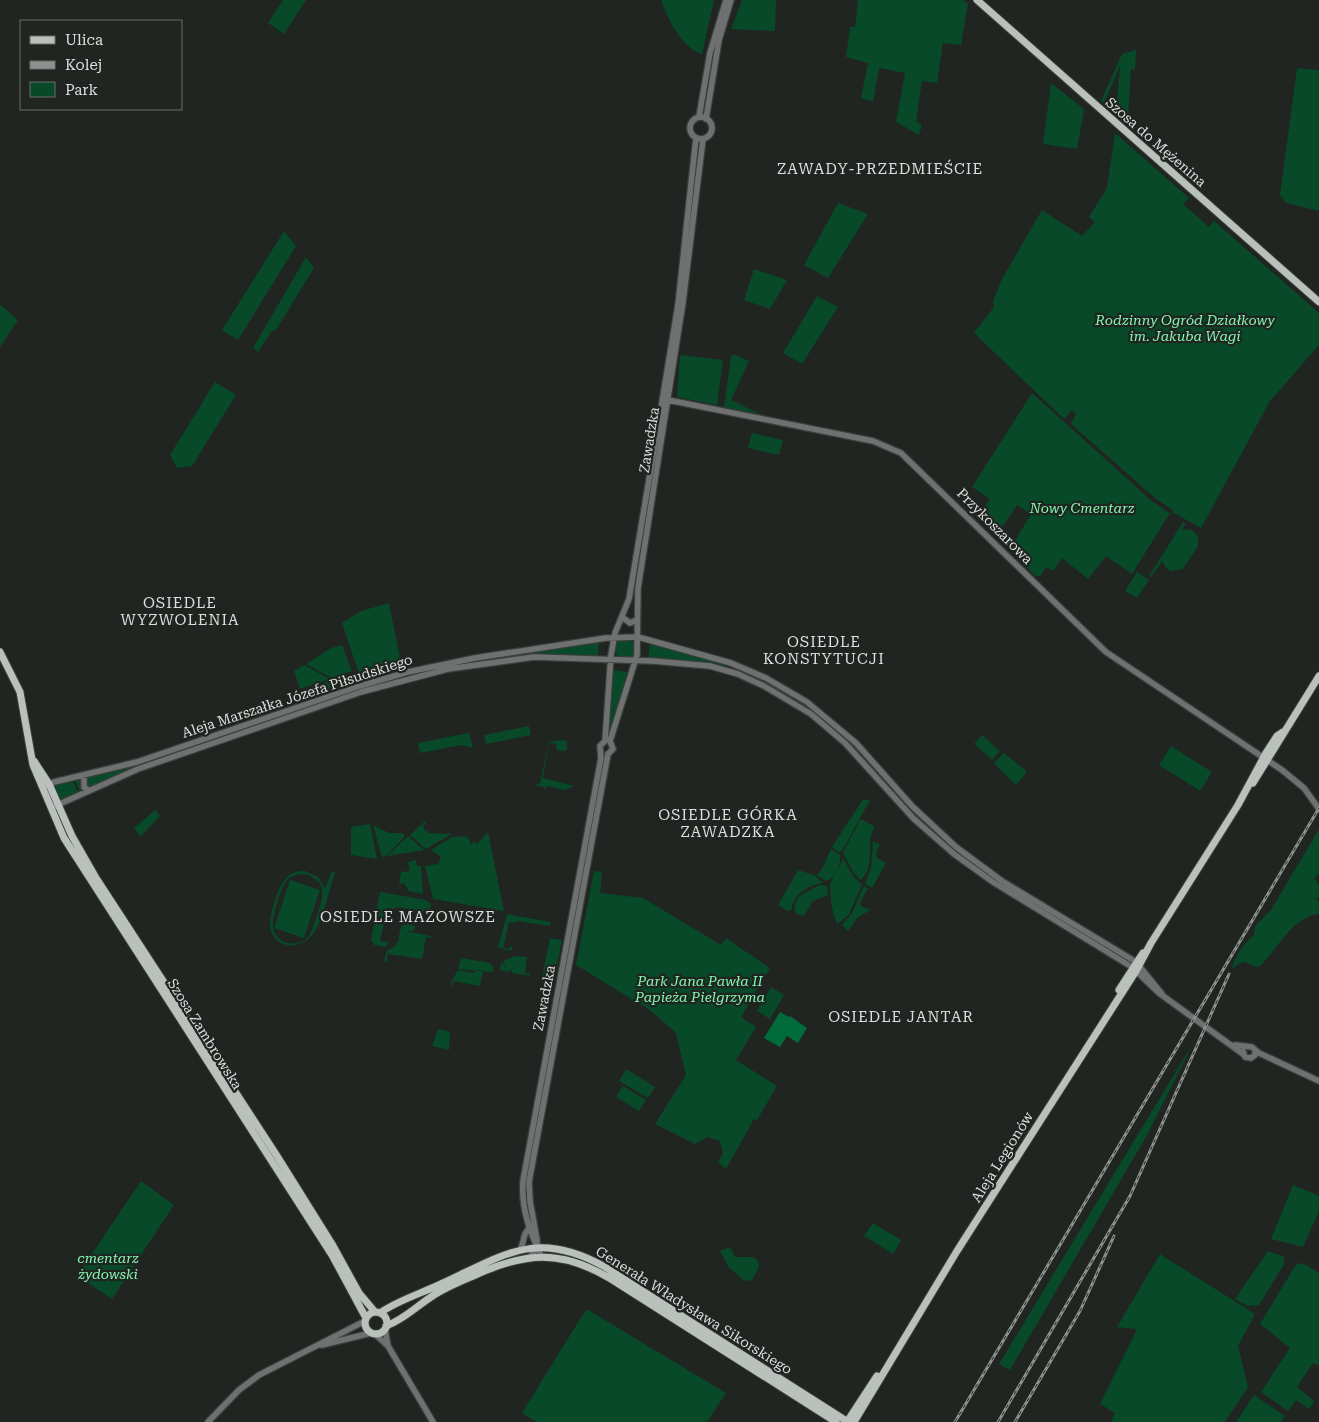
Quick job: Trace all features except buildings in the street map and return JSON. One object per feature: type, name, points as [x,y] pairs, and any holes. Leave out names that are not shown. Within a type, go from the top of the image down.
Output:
[{"type":"main road","name":"Szosa do Mężenina","points":[[977,0],[1319,302]]},
{"type":"main road","name":"Szosa Zambrowska","points":[[0,652],[21,694],[32,759],[43,789],[54,806],[75,848],[245,1113],[338,1264],[362,1304],[363,1319]]},
{"type":"main road","name":"Aleja Legionów","points":[[848,1422],[908,1327],[915,1320],[1249,787],[1256,780],[1266,758],[1282,738],[1283,732],[1319,676]]},
{"type":"main road","name":"Szosa Zambrowska","points":[[32,759],[49,784],[54,806]]},
{"type":"main road","name":"Generała Władysława Sikorskiego","points":[[378,1311],[521,1249],[537,1247],[559,1248],[579,1254],[605,1267],[848,1422]]},
{"type":"main road","points":[[556,1257],[559,1248]]},
{"type":"main road","name":"Generała Władysława Sikorskiego","points":[[388,1328],[445,1289],[498,1264],[530,1257],[556,1257],[582,1264],[611,1279],[836,1422]]},
{"type":"main road","name":"Szosa Zambrowska","points":[[362,1304],[378,1311]]},
{"type":"main road","points":[[378,1311],[386,1319],[388,1328],[373,1335],[366,1328],[363,1319],[378,1311]]},
{"type":"main road","name":"Aleja Legionów","points":[[854,1422],[912,1329],[915,1320]]},
{"type":"street","points":[[726,0],[710,53],[698,117],[692,121],[690,126],[691,133],[699,138],[708,137],[712,129],[706,119],[716,54],[731,0]]},
{"type":"street","points":[[698,117],[706,119]]},
{"type":"street","name":"Zawadzka","points":[[608,741],[635,662],[638,637],[638,588],[678,305],[699,138]]},
{"type":"street","name":"Przykoszarowa","points":[[665,399],[873,441],[901,453],[1105,651],[1266,758],[1304,788],[1319,809]]},
{"type":"street","name":"Zawadzka","points":[[608,741],[610,661],[614,637],[629,599],[647,518]]},
{"type":"street","points":[[622,617],[630,623],[637,620]]},
{"type":"street","name":"Aleja Marszałka Józefa Piłsudskiego","points":[[43,789],[49,784],[137,762],[350,689],[408,672],[475,658],[614,637],[638,637],[714,657],[754,672],[794,694],[846,733],[926,821],[965,855],[1136,966],[1162,994],[1229,1043],[1245,1050],[1248,1058],[1274,1060]]},
{"type":"street","name":"Aleja Marszałka Józefa Piłsudskiego","points":[[54,806],[138,769],[362,692],[410,678],[476,664],[522,658],[693,664],[716,668],[752,680],[787,698],[818,719],[845,743],[914,819],[954,854],[1006,891],[1136,966]]},
{"type":"street","points":[[608,741],[613,749],[605,753],[601,744],[608,741]]},
{"type":"street","name":"Zawadzka","points":[[541,1256],[529,1228],[523,1198],[523,1182],[605,753]]},
{"type":"street","name":"Zawadzka","points":[[537,1247],[529,1182],[605,753]]},
{"type":"street","points":[[84,775],[84,787],[89,791]]},
{"type":"street","name":"Aleja Marszałka Józefa Piłsudskiego","points":[[1245,1050],[1252,1047],[1274,1060],[1319,1081]]},
{"type":"street","points":[[1253,1057],[1255,1050]]},
{"type":"street","points":[[521,1249],[525,1234],[529,1228]]},
{"type":"street","points":[[530,1257],[537,1247]]},
{"type":"street","points":[[208,1422],[248,1382],[322,1345],[363,1319]]},
{"type":"street","points":[[388,1328],[388,1346]]},
{"type":"street","points":[[322,1345],[373,1335],[388,1346],[433,1422]]},
{"type":"green space","points":[[283,0],[306,0],[284,34],[268,23]]},
{"type":"green space","points":[[661,0],[714,0],[702,54],[688,46],[676,32]]},
{"type":"green space","points":[[742,0],[776,0],[775,31],[731,29]]},
{"type":"green space","points":[[858,0],[963,0],[968,4],[961,45],[943,43],[937,83],[922,81],[916,122],[922,125],[919,135],[896,122],[905,73],[879,68],[873,102],[861,98],[868,63],[846,57],[850,27],[855,27]]},
{"type":"green space","points":[[1136,50],[1135,69],[1131,69],[1128,117],[1124,120],[1116,114],[1120,66],[1104,103],[1101,101],[1122,54]]},
{"type":"green space","points":[[1297,68],[1319,70],[1319,211],[1286,203],[1280,195]]},
{"type":"green space","points":[[1051,83],[1084,109],[1077,149],[1043,144]]},
{"type":"green space","name":"Rodzinny Ogród Działkowy im. Jakuba Wagi","points":[[1115,133],[1189,198],[1183,204],[1209,227],[1214,221],[1319,313],[1319,345],[1270,401],[1201,528],[1172,512],[1173,510],[1156,499],[1071,424],[1076,414],[1072,410],[1064,419],[974,333],[994,307],[993,301],[1002,279],[1042,210],[1082,236],[1095,222],[1089,217],[1107,188]]},
{"type":"green space","points":[[838,203],[868,214],[828,278],[804,265]]},
{"type":"green space","points":[[284,231],[296,246],[238,340],[222,330]]},
{"type":"green space","points":[[306,257],[314,268],[276,330],[272,331],[258,352],[253,348]]},
{"type":"green space","points":[[754,269],[787,280],[770,309],[744,300]]},
{"type":"green space","points":[[817,296],[838,307],[802,364],[783,353]]},
{"type":"green space","points":[[0,305],[18,320],[0,347]]},
{"type":"green space","points":[[734,354],[749,361],[731,400],[760,414],[724,407],[731,356]]},
{"type":"green space","points":[[680,355],[723,360],[717,405],[677,397]]},
{"type":"green space","points":[[215,382],[236,395],[192,466],[177,468],[170,455]]},
{"type":"green space","name":"Nowy Cmentarz","points":[[1032,393],[1153,502],[1170,513],[1132,574],[1106,556],[1088,579],[1062,558],[1053,571],[1046,567],[1040,576],[1035,576],[1010,549],[1031,514],[1017,505],[997,535],[980,518],[979,515],[990,499],[972,487]]},
{"type":"green space","points":[[752,433],[783,440],[779,455],[748,448]]},
{"type":"green space","points":[[1183,522],[1186,524],[1182,529],[1192,530],[1198,536],[1198,546],[1183,569],[1171,571],[1166,568],[1162,561],[1151,577],[1149,576]]},
{"type":"green space","points":[[1137,572],[1149,580],[1137,598],[1125,591]]},
{"type":"green space","points":[[389,603],[402,668],[361,680],[342,623],[361,611]]},
{"type":"green space","points":[[625,639],[632,642],[635,649],[632,656],[625,659],[618,656],[615,649],[618,642]]},
{"type":"green space","points":[[599,641],[598,657],[538,655],[534,652]]},
{"type":"green space","points":[[650,643],[727,664],[722,667],[690,661],[648,659]]},
{"type":"green space","points":[[342,645],[352,671],[332,678],[306,664],[331,648]]},
{"type":"green space","points":[[304,665],[330,679],[300,689],[294,671]]},
{"type":"green space","points":[[612,670],[627,672],[609,739],[607,739]]},
{"type":"green space","points":[[332,680],[343,686],[303,699],[300,691]]},
{"type":"green space","points":[[780,689],[811,708],[852,742],[939,838],[843,742],[801,706],[778,691]]},
{"type":"green space","points":[[529,726],[531,735],[486,744],[484,735]]},
{"type":"green space","points":[[469,733],[473,748],[462,745],[420,753],[418,743]]},
{"type":"green space","points":[[982,735],[1000,751],[992,760],[974,744]]},
{"type":"green space","points":[[567,741],[567,749],[565,751],[557,750],[556,744],[549,743],[543,778],[574,786],[565,790],[547,786],[544,790],[544,787],[538,786],[537,788],[537,784],[540,783],[549,742]]},
{"type":"green space","points":[[1171,746],[1212,772],[1200,791],[1159,765]]},
{"type":"green space","points":[[1004,753],[1027,772],[1016,785],[994,763]]},
{"type":"green space","points":[[136,765],[134,769],[81,793],[75,780]]},
{"type":"green space","points":[[72,780],[79,794],[59,803],[52,785]]},
{"type":"green space","points":[[863,799],[870,800],[842,851],[838,852],[832,847]]},
{"type":"green space","points":[[155,810],[160,816],[140,837],[134,828]]},
{"type":"green space","points":[[860,820],[875,827],[870,840],[869,867],[861,880],[854,873],[843,853]]},
{"type":"green space","points":[[425,821],[426,824],[423,825],[425,831],[428,830],[428,833],[452,834],[426,849],[410,835]]},
{"type":"green space","points":[[370,824],[377,859],[352,855],[351,827]]},
{"type":"green space","points":[[373,825],[389,833],[403,833],[405,836],[385,857],[382,857]]},
{"type":"green space","points":[[1319,829],[1319,874],[1314,878],[1319,885],[1319,897],[1315,900],[1319,901],[1319,914],[1309,916],[1293,927],[1259,967],[1243,962],[1236,965],[1232,970],[1240,951],[1254,935],[1255,926],[1271,910]]},
{"type":"green space","points":[[488,832],[504,911],[433,899],[425,866],[438,864],[441,857],[431,850],[452,837],[466,836],[470,841],[470,846],[474,841],[477,844]]},
{"type":"green space","points":[[407,837],[424,850],[387,856]]},
{"type":"green space","points":[[873,841],[880,845],[876,852],[877,858],[886,863],[872,888],[865,884],[871,868]]},
{"type":"green space","points":[[831,849],[840,855],[840,863],[833,877],[826,881],[816,875],[821,871]]},
{"type":"green space","points":[[843,858],[853,876],[862,885],[849,914],[838,924],[833,911],[830,885]]},
{"type":"green space","points":[[416,860],[417,866],[421,866],[423,894],[409,891],[404,883],[399,884],[401,872],[410,871],[408,862]]},
{"type":"green space","points":[[798,870],[814,875],[823,883],[803,891],[795,899],[791,910],[788,911],[778,905]]},
{"type":"green space","points":[[305,871],[318,877],[325,889],[332,871],[335,872],[324,910],[315,931],[306,941],[300,944],[287,945],[275,938],[271,931],[272,911],[280,887],[287,877],[295,872]],"holes":[[[301,874],[309,875],[319,882],[321,886],[322,900],[319,909],[308,937],[301,942],[286,942],[278,937],[273,928],[279,896],[287,880]]]},
{"type":"green space","name":"Park Jana Pawła II Papieża Pielgrzyma","points":[[594,871],[602,872],[600,893],[643,898],[721,945],[726,938],[770,968],[741,1017],[756,1027],[736,1060],[777,1086],[757,1120],[754,1119],[726,1169],[718,1162],[723,1153],[720,1141],[708,1137],[695,1144],[655,1124],[686,1075],[676,1033],[650,1010],[576,965]]},
{"type":"green space","points":[[290,880],[320,890],[304,938],[274,928]]},
{"type":"green space","points":[[820,885],[827,886],[828,895],[813,901],[804,916],[796,914],[794,908],[798,897]]},
{"type":"green space","points":[[864,886],[868,889],[860,902],[861,906],[871,910],[858,917],[848,931],[842,925],[852,913]]},
{"type":"green space","points":[[380,892],[426,900],[431,905],[429,912],[396,907],[395,909],[387,908],[380,941],[387,942],[389,940],[386,947],[374,945],[371,940]]},
{"type":"green space","points":[[507,914],[551,922],[550,926],[517,921],[516,923],[509,922],[503,948],[509,949],[510,946],[513,947],[512,950],[505,950],[498,947]]},
{"type":"green space","points":[[407,924],[415,926],[414,931],[406,931],[431,936],[434,941],[432,938],[426,937],[422,959],[388,954],[387,960],[389,962],[384,961],[387,950],[394,947],[398,941],[402,941],[398,940],[401,927],[403,930],[401,926]]},
{"type":"green space","points":[[550,938],[562,940],[554,980],[542,978]]},
{"type":"green space","points":[[515,956],[528,957],[516,968],[527,958],[525,973],[530,974],[529,976],[513,973],[510,969],[509,972],[500,970],[501,963],[507,968],[503,961]]},
{"type":"green space","points":[[461,958],[490,963],[494,968],[493,972],[458,969]]},
{"type":"green space","points":[[458,970],[473,973],[477,970],[483,971],[480,986],[454,981],[452,988],[451,982]]},
{"type":"green space","points":[[771,987],[784,995],[770,1019],[757,1011]]},
{"type":"green space","points":[[438,1029],[450,1032],[449,1050],[432,1046]]},
{"type":"green space","points":[[1195,1040],[1146,1137],[1010,1370],[999,1364]]},
{"type":"green space","points":[[626,1069],[655,1087],[648,1098],[619,1081]]},
{"type":"green space","points":[[623,1086],[646,1100],[639,1111],[616,1097]]},
{"type":"green space","name":"cmentarz żydowski","points":[[141,1181],[174,1205],[112,1299],[77,1276]]},
{"type":"green space","points":[[1293,1185],[1319,1196],[1319,1211],[1303,1247],[1271,1239]]},
{"type":"green space","points":[[873,1223],[901,1240],[893,1254],[864,1236]]},
{"type":"green space","points":[[730,1247],[735,1257],[753,1257],[758,1261],[759,1267],[752,1280],[745,1281],[729,1268],[720,1251]]},
{"type":"green space","points":[[1268,1251],[1284,1257],[1284,1264],[1259,1305],[1248,1306],[1235,1299]]},
{"type":"green space","points":[[1160,1254],[1255,1314],[1238,1346],[1248,1387],[1225,1422],[1111,1422],[1115,1413],[1100,1404],[1137,1329],[1117,1327]]},
{"type":"green space","points":[[1297,1263],[1306,1265],[1319,1273],[1319,1366],[1313,1363],[1297,1387],[1314,1401],[1309,1409],[1296,1400],[1288,1411],[1261,1392],[1290,1348],[1260,1324]]},
{"type":"green space","points":[[588,1310],[726,1393],[707,1422],[536,1422],[522,1413],[585,1311]]},
{"type":"green space","points":[[1254,1395],[1285,1416],[1281,1422],[1236,1422]]},
{"type":"shaded area","points":[[780,1012],[790,1016],[807,1028],[798,1043],[787,1036],[780,1047],[764,1038]]},
{"type":"railway","points":[[955,1422],[1319,808]]},
{"type":"railway","points":[[998,1422],[1130,1196],[1229,974]]},
{"type":"railway","points":[[1015,1422],[1080,1311],[1114,1236]]},
{"type":"district","name":"ZAWADY-PRZEDMIEŚCIE","points":[[880,169]]},
{"type":"district","name":"OSIEDLE WYZWOLENIA","points":[[180,612]]},
{"type":"district","name":"OSIEDLE KONSTYTUCJI","points":[[824,650]]},
{"type":"district","name":"OSIEDLE GÓRKA ZAWADZKA","points":[[728,824]]},
{"type":"district","name":"OSIEDLE MAZOWSZE","points":[[408,917]]},
{"type":"district","name":"OSIEDLE JANTAR","points":[[901,1017]]}]
